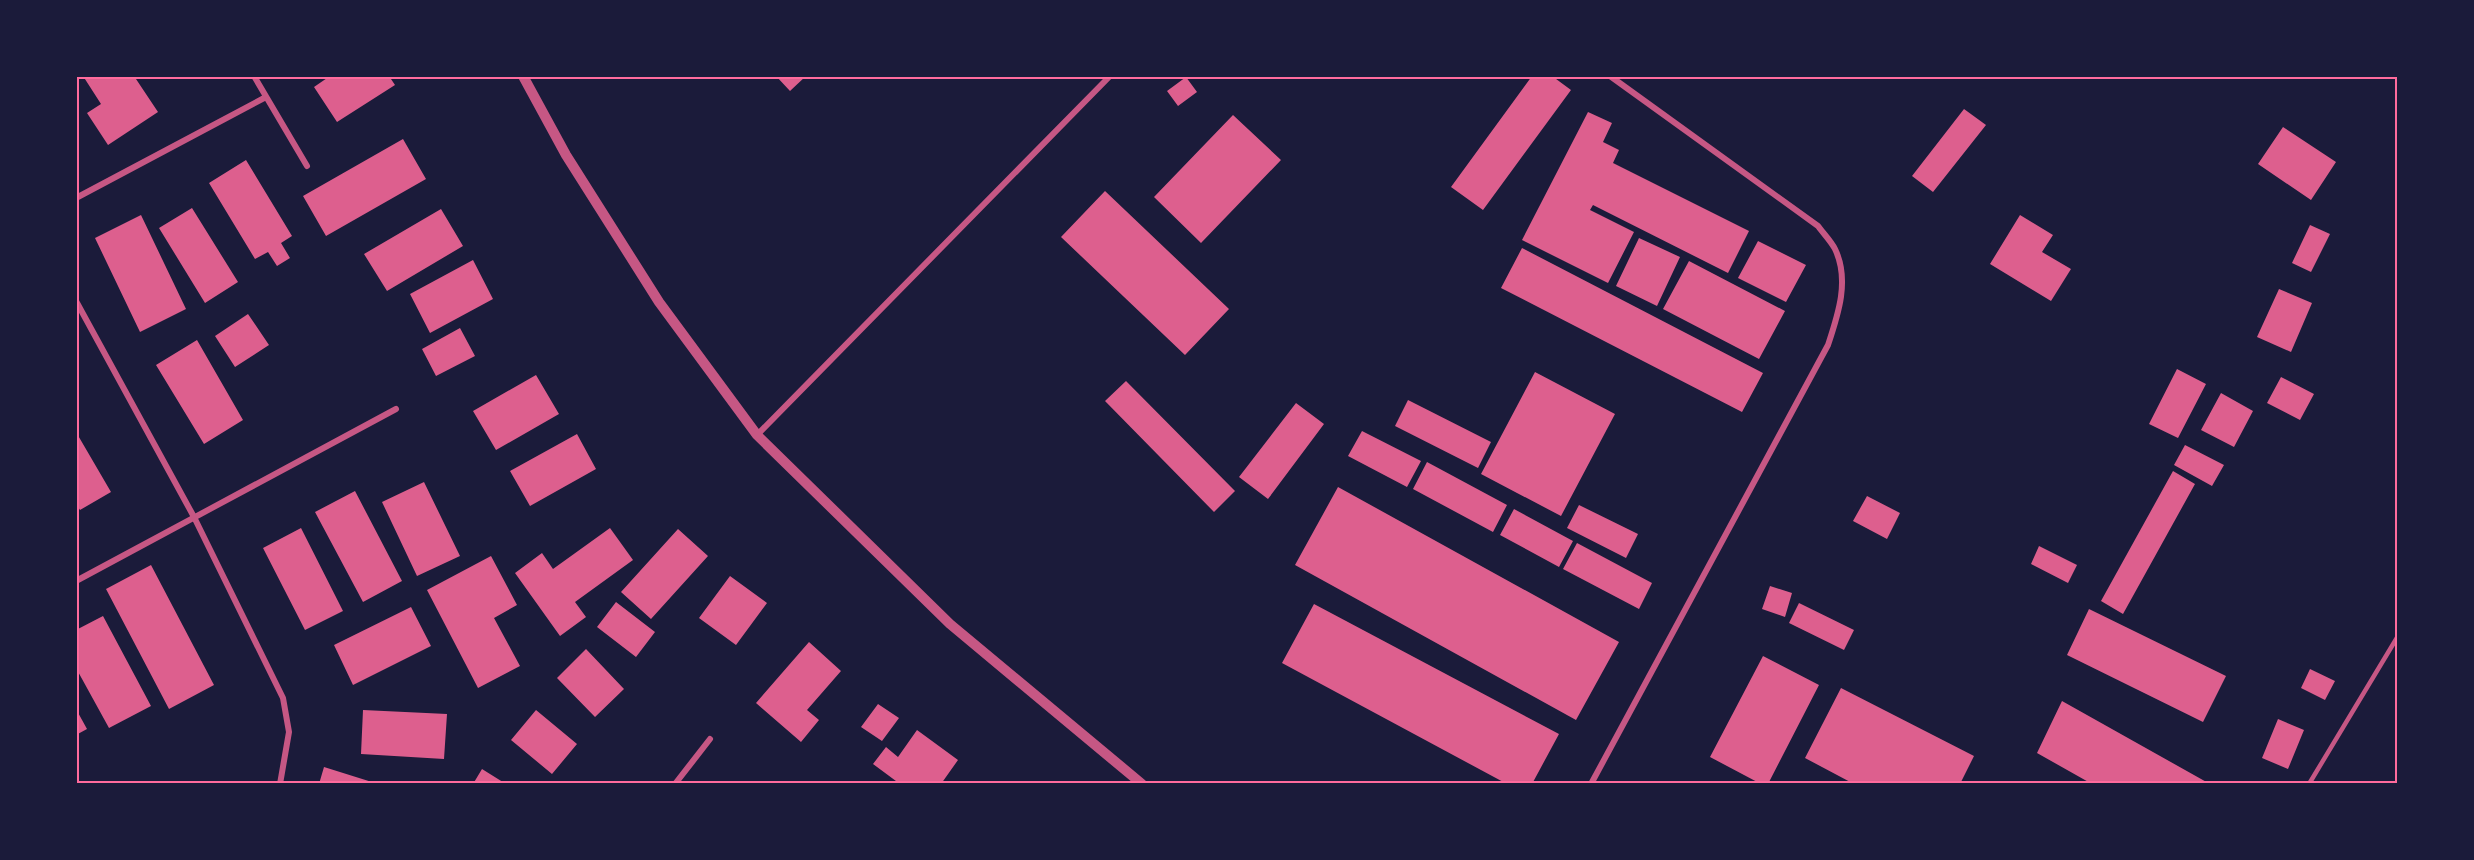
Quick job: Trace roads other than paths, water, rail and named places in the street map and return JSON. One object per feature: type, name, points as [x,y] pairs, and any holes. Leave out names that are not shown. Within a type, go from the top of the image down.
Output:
[{"type":"street","points":[[254,76],[307,166]]},
{"type":"street","points":[[523,76],[566,155],[659,302],[757,435],[950,624],[1142,783]]},
{"type":"street","points":[[757,435],[1110,76]]},
{"type":"street","points":[[1591,783],[1828,345],[1840,310],[1842,278],[1835,249],[1818,226],[1610,76]]},
{"type":"street","points":[[76,198],[266,97]]},
{"type":"street","points":[[76,301],[194,517],[283,698],[289,732],[280,783]]},
{"type":"street","points":[[76,581],[396,409]]},
{"type":"street","points":[[675,783],[710,739]]},
{"type":"lane","points":[[2309,783],[2397,636]]}]
